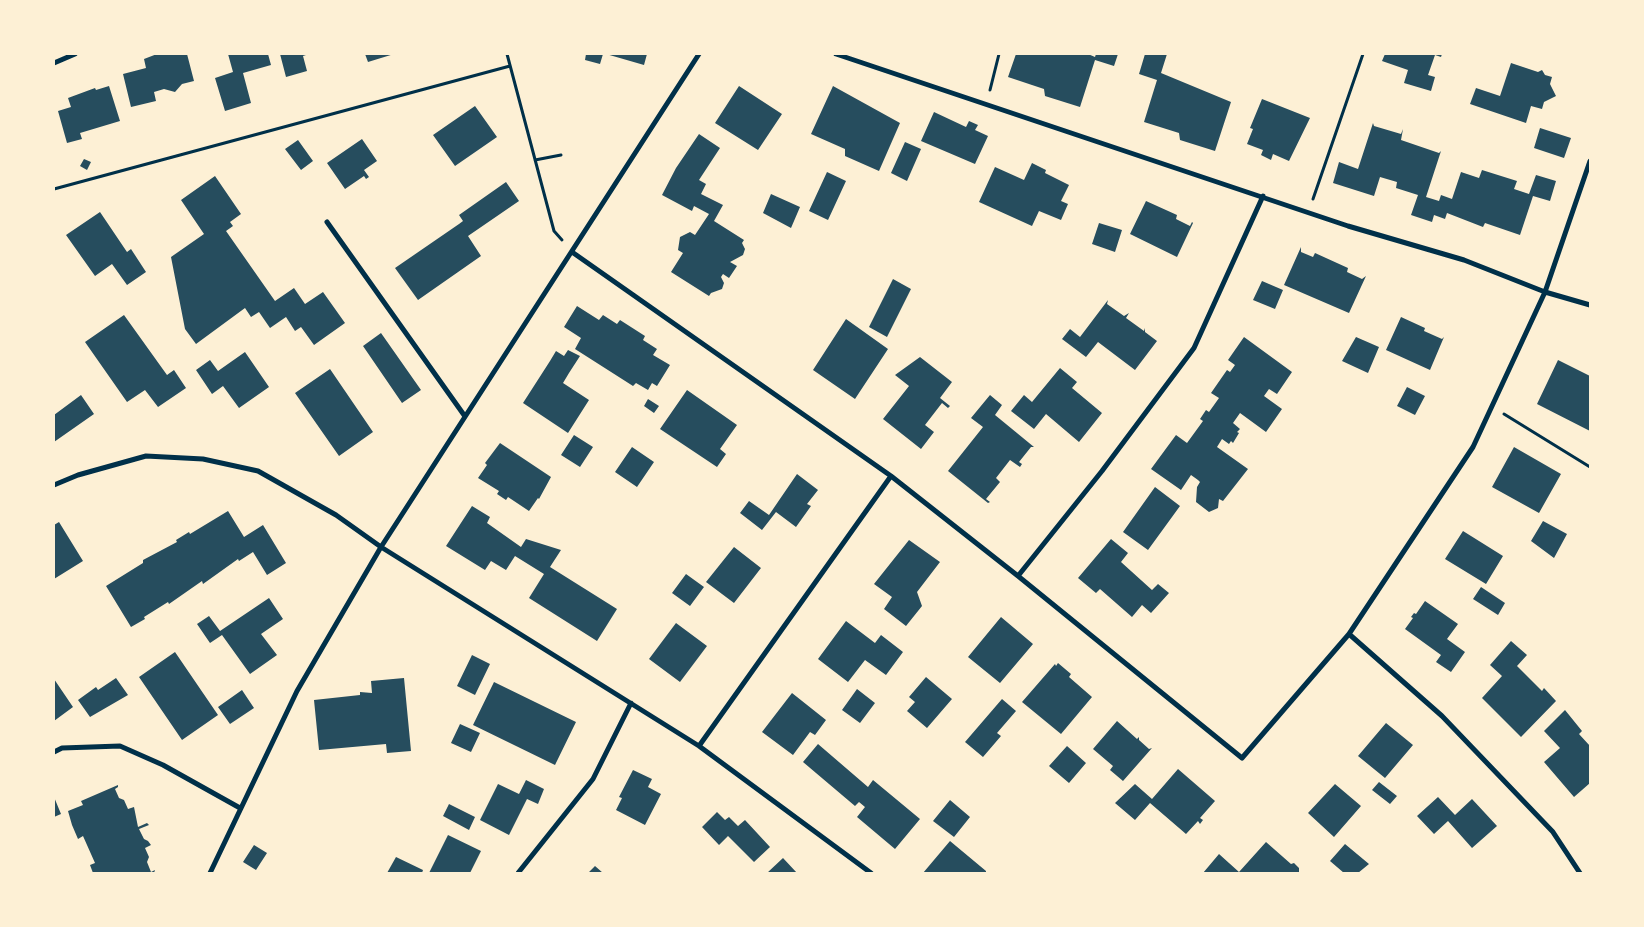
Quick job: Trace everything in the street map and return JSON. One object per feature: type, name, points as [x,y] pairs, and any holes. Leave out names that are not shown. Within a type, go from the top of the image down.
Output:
[{"type":"street","points":[[54,54],[55,62],[75,54]]},
{"type":"street","points":[[210,873],[297,690],[380,547],[699,54]]},
{"type":"street","points":[[836,54],[1309,212],[1464,260],[1545,292],[1590,305]]},
{"type":"street","points":[[572,252],[891,476],[1018,576],[1242,758],[1349,634],[1473,447],[1490,406],[1545,292],[1590,161]]},
{"type":"street","points":[[1018,576],[1102,471],[1194,348],[1263,196]]},
{"type":"street","points":[[327,222],[464,415]]},
{"type":"street","points":[[54,485],[78,475],[146,456],[203,459],[258,471],[336,515],[380,547],[699,746],[871,873]]},
{"type":"street","points":[[699,746],[891,476]]},
{"type":"street","points":[[1349,634],[1442,716],[1554,832],[1580,873]]},
{"type":"street","points":[[518,873],[593,779],[631,703]]},
{"type":"street","points":[[54,752],[62,748],[120,746],[163,765],[240,808]]},
{"type":"path","points":[[507,54],[554,231],[572,252]]},
{"type":"path","points":[[986,104],[999,54]]},
{"type":"path","points":[[1309,212],[1363,54]]},
{"type":"path","points":[[54,189],[510,66]]},
{"type":"path","points":[[535,160],[561,155]]},
{"type":"path","points":[[1490,406],[1590,467]]},
{"type":"building","points":[[157,54],[187,54],[194,81],[182,84],[175,92],[164,89],[154,92],[156,101],[131,107],[123,74],[146,68],[144,59]]},
{"type":"building","points":[[228,54],[268,54],[271,65],[243,73],[251,103],[225,111],[215,78],[233,72]]},
{"type":"building","points":[[280,54],[309,54],[303,56],[307,71],[286,77]]},
{"type":"building","points":[[365,54],[394,54],[368,62]]},
{"type":"building","points":[[586,54],[603,54],[600,64],[585,60]]},
{"type":"building","points":[[606,54],[647,54],[644,65]]},
{"type":"building","points":[[1016,54],[1088,54],[1095,57],[1096,54],[1118,54],[1114,66],[1095,60],[1080,107],[1045,96],[1044,89],[1008,77]]},
{"type":"building","points":[[1145,54],[1167,54],[1161,73],[1231,102],[1215,151],[1180,140],[1179,133],[1144,122],[1157,80],[1139,74]]},
{"type":"building","points":[[1385,54],[1442,54],[1441,57],[1435,55],[1428,75],[1435,77],[1431,91],[1404,83],[1408,70],[1382,61]]},
{"type":"building","points":[[1511,63],[1538,72],[1542,70],[1545,75],[1552,77],[1550,84],[1556,96],[1544,102],[1542,109],[1531,106],[1526,123],[1470,104],[1476,88],[1500,96]]},
{"type":"building","points":[[109,86],[120,121],[80,133],[82,139],[67,143],[58,111],[71,107],[68,98],[95,88],[96,90]]},
{"type":"building","points":[[739,86],[782,114],[758,150],[715,123]]},
{"type":"building","points":[[833,86],[900,123],[879,171],[845,156],[845,149],[811,134]]},
{"type":"building","points":[[1262,99],[1310,118],[1289,161],[1273,154],[1271,160],[1261,155],[1263,150],[1247,144],[1253,129],[1250,128]]},
{"type":"building","points":[[475,106],[497,137],[455,166],[433,135]]},
{"type":"building","points":[[934,112],[966,127],[969,121],[978,125],[975,130],[988,136],[975,164],[921,141]]},
{"type":"building","points":[[1373,123],[1374,126],[1401,134],[1403,129],[1401,140],[1439,153],[1441,151],[1426,197],[1439,201],[1441,195],[1452,199],[1461,172],[1479,178],[1482,170],[1517,181],[1514,189],[1529,194],[1536,175],[1556,181],[1550,201],[1533,196],[1520,235],[1485,223],[1483,227],[1447,213],[1445,219],[1434,215],[1432,222],[1411,215],[1418,195],[1396,188],[1397,182],[1380,177],[1374,196],[1333,183],[1339,162],[1358,169]]},
{"type":"building","points":[[1540,128],[1571,138],[1564,158],[1534,148]]},
{"type":"building","points":[[699,134],[720,148],[699,180],[706,184],[701,194],[723,205],[714,221],[744,240],[742,243],[745,249],[743,255],[730,262],[737,266],[729,278],[723,274],[721,277],[724,283],[722,289],[711,293],[709,296],[671,272],[683,253],[678,250],[680,237],[690,232],[695,235],[709,214],[694,206],[692,211],[662,195],[676,168]]},
{"type":"building","points":[[362,139],[377,161],[364,170],[369,177],[366,179],[364,176],[345,189],[327,163]]},
{"type":"building","points":[[298,140],[313,161],[301,170],[285,149]]},
{"type":"building","points":[[905,142],[921,149],[907,181],[891,173]]},
{"type":"building","points":[[84,159],[91,162],[87,170],[80,166]]},
{"type":"building","points":[[1032,163],[1046,170],[1045,173],[1069,185],[1061,201],[1068,204],[1061,220],[1039,211],[1032,226],[979,202],[995,167],[1024,180]]},
{"type":"building","points":[[827,172],[846,181],[828,220],[809,211]]},
{"type":"building","points":[[215,176],[241,214],[230,222],[233,226],[226,231],[275,301],[294,288],[305,304],[323,292],[345,323],[314,345],[301,327],[295,331],[286,317],[270,328],[259,312],[251,317],[245,308],[196,344],[185,329],[171,257],[204,234],[181,200]]},
{"type":"building","points":[[506,182],[519,201],[468,236],[481,256],[418,300],[395,268],[463,221],[459,215]]},
{"type":"building","points":[[771,194],[800,207],[791,228],[763,213]]},
{"type":"building","points":[[1146,201],[1177,215],[1176,219],[1190,226],[1193,223],[1177,257],[1130,234]]},
{"type":"building","points":[[100,212],[127,252],[131,249],[146,272],[127,285],[112,264],[95,276],[66,235]]},
{"type":"building","points":[[1099,223],[1122,230],[1115,252],[1092,244]]},
{"type":"building","points":[[1301,247],[1301,252],[1313,257],[1315,253],[1348,268],[1347,272],[1362,279],[1366,276],[1349,313],[1284,285]]},
{"type":"building","points":[[893,279],[911,289],[887,337],[869,327]]},
{"type":"building","points":[[1262,281],[1283,290],[1275,309],[1253,300]]},
{"type":"building","points":[[1108,300],[1107,304],[1124,316],[1129,313],[1126,318],[1144,331],[1145,328],[1145,332],[1157,341],[1135,370],[1098,342],[1086,357],[1062,339],[1070,329],[1080,337]]},
{"type":"building","points":[[577,306],[599,320],[603,315],[617,324],[620,320],[645,336],[643,340],[657,349],[653,355],[670,365],[657,386],[652,383],[648,390],[636,383],[633,386],[575,349],[581,338],[564,327]]},
{"type":"building","points":[[124,315],[167,375],[174,370],[186,388],[158,407],[145,390],[127,402],[85,342]]},
{"type":"building","points":[[1401,317],[1425,328],[1424,331],[1442,339],[1444,337],[1430,370],[1386,350]]},
{"type":"building","points":[[846,319],[888,349],[855,399],[813,370]]},
{"type":"building","points":[[381,333],[421,390],[402,403],[363,346]]},
{"type":"building","points":[[1244,337],[1292,372],[1277,394],[1269,389],[1264,396],[1282,409],[1266,432],[1240,413],[1233,423],[1240,429],[1233,443],[1231,441],[1229,444],[1222,439],[1217,447],[1248,469],[1223,501],[1219,499],[1218,508],[1209,512],[1196,502],[1197,487],[1200,482],[1198,480],[1191,475],[1181,490],[1151,469],[1176,435],[1187,443],[1203,421],[1200,419],[1206,410],[1209,412],[1219,398],[1211,393],[1227,370],[1230,372],[1235,365],[1228,360]]},
{"type":"building","points":[[1356,337],[1379,347],[1368,373],[1342,361]]},
{"type":"building","points":[[568,350],[580,356],[569,373],[550,361],[556,351],[564,356]]},
{"type":"building","points":[[245,352],[269,387],[239,408],[223,386],[212,394],[196,370],[210,360],[218,371]]},
{"type":"building","points":[[920,357],[952,382],[940,398],[950,406],[948,408],[942,403],[925,425],[934,432],[921,449],[883,419],[909,386],[895,375]]},
{"type":"building","points":[[1558,360],[1590,376],[1590,431],[1537,404]]},
{"type":"building","points":[[550,361],[569,373],[563,383],[589,400],[568,433],[523,403]]},
{"type":"building","points":[[1060,368],[1077,382],[1072,388],[1102,413],[1079,442],[1046,414],[1034,429],[1011,411],[1024,395],[1032,402]]},
{"type":"building","points":[[330,369],[373,432],[339,456],[295,393]]},
{"type":"building","points":[[1407,387],[1425,396],[1415,415],[1397,406]]},
{"type":"building","points":[[687,390],[737,425],[720,449],[726,454],[717,467],[660,429]]},
{"type":"building","points":[[81,395],[94,414],[54,442],[54,415]]},
{"type":"building","points":[[990,395],[1002,405],[995,415],[1034,447],[1031,447],[1019,462],[1022,464],[1020,467],[1010,460],[996,478],[1000,482],[986,499],[990,502],[988,503],[948,471],[983,427],[971,418]]},
{"type":"building","points":[[648,399],[659,406],[654,413],[644,406]]},
{"type":"building","points":[[574,435],[593,447],[580,467],[561,455]]},
{"type":"building","points":[[500,443],[551,477],[539,499],[529,511],[508,497],[506,500],[497,494],[499,491],[478,478],[487,465],[485,463]]},
{"type":"building","points":[[632,447],[654,462],[637,487],[615,472]]},
{"type":"building","points":[[1514,447],[1561,474],[1539,513],[1492,487]]},
{"type":"building","points":[[797,474],[818,490],[807,504],[811,506],[796,527],[776,512],[762,530],[740,513],[749,501],[769,515]]},
{"type":"building","points":[[1155,487],[1180,506],[1148,550],[1123,532]]},
{"type":"building","points":[[472,506],[490,517],[487,523],[521,547],[526,539],[561,550],[550,567],[617,609],[597,641],[529,598],[544,574],[515,556],[506,570],[491,561],[485,570],[446,546]]},
{"type":"building","points":[[228,511],[244,537],[263,525],[286,563],[267,575],[253,552],[239,561],[238,559],[203,584],[202,581],[131,627],[106,586],[143,563],[143,560]]},
{"type":"building","points":[[1543,521],[1567,534],[1554,558],[1531,541]]},
{"type":"building","points":[[59,522],[83,561],[54,579],[54,525]]},
{"type":"building","points":[[1463,531],[1503,556],[1486,584],[1445,559]]},
{"type":"building","points":[[1111,539],[1128,553],[1121,562],[1152,590],[1158,584],[1169,593],[1151,613],[1142,605],[1132,617],[1100,589],[1096,593],[1078,578]]},
{"type":"building","points":[[909,540],[940,562],[917,592],[922,606],[906,626],[884,609],[892,597],[874,584]]},
{"type":"building","points":[[734,547],[761,568],[734,603],[706,582]]},
{"type":"building","points":[[686,574],[704,587],[690,606],[672,593]]},
{"type":"building","points":[[1481,587],[1505,603],[1498,615],[1473,599]]},
{"type":"building","points":[[269,598],[283,619],[261,634],[277,655],[250,674],[222,635],[210,643],[197,624],[209,616],[220,631]]},
{"type":"building","points":[[1425,601],[1458,624],[1447,639],[1465,652],[1451,672],[1436,662],[1441,655],[1405,629],[1413,618],[1411,617],[1414,613],[1416,614]]},
{"type":"building","points":[[1001,617],[1033,644],[1000,683],[968,657]]},
{"type":"building","points":[[846,621],[875,643],[881,635],[903,652],[886,675],[865,660],[848,682],[818,659]]},
{"type":"building","points":[[676,623],[707,646],[680,682],[649,659]]},
{"type":"building","points":[[1511,641],[1527,655],[1517,666],[1542,691],[1544,688],[1556,701],[1521,737],[1482,698],[1502,676],[1490,665]]},
{"type":"building","points":[[175,652],[218,715],[182,740],[139,677]]},
{"type":"building","points":[[472,655],[490,664],[475,695],[457,686]]},
{"type":"building","points":[[1058,663],[1071,674],[1069,677],[1092,697],[1061,734],[1022,702],[1055,664],[1056,666]]},
{"type":"building","points":[[926,677],[952,699],[927,728],[907,711],[915,702],[909,697]]},
{"type":"building","points":[[116,678],[128,695],[90,717],[78,700],[96,687],[98,690]]},
{"type":"building","points":[[404,678],[411,751],[387,753],[386,744],[319,750],[314,700],[360,695],[360,692],[372,693],[371,681]]},
{"type":"building","points":[[54,679],[73,707],[54,721]]},
{"type":"building","points":[[494,682],[576,722],[555,765],[473,725]]},
{"type":"building","points":[[857,689],[875,703],[860,723],[842,710]]},
{"type":"building","points":[[242,690],[254,708],[230,724],[218,707]]},
{"type":"building","points":[[792,693],[826,720],[815,735],[810,732],[793,755],[762,732]]},
{"type":"building","points":[[1002,699],[1016,711],[997,733],[1001,736],[983,757],[965,742]]},
{"type":"building","points":[[1565,710],[1582,731],[1579,734],[1590,746],[1590,783],[1574,797],[1544,762],[1560,748],[1544,731]]},
{"type":"building","points":[[1117,721],[1137,739],[1139,737],[1139,740],[1149,749],[1152,748],[1123,781],[1110,770],[1113,766],[1093,749]]},
{"type":"building","points":[[1386,723],[1413,745],[1385,778],[1358,756]]},
{"type":"building","points":[[460,724],[480,733],[471,752],[451,743]]},
{"type":"building","points":[[818,744],[868,787],[873,780],[920,819],[895,849],[857,817],[865,807],[859,802],[855,806],[803,762]]},
{"type":"building","points":[[1067,746],[1086,763],[1069,783],[1049,766]]},
{"type":"building","points":[[1178,769],[1215,801],[1200,818],[1203,820],[1200,824],[1198,821],[1186,834],[1150,803],[1135,820],[1115,803],[1135,784],[1152,799]]},
{"type":"building","points":[[633,770],[652,779],[648,787],[661,794],[645,825],[616,810],[622,798],[619,797]]},
{"type":"building","points":[[526,780],[544,789],[538,804],[527,799],[509,835],[480,820],[498,784],[519,794]]},
{"type":"building","points":[[1379,782],[1397,796],[1390,804],[1372,790]]},
{"type":"building","points":[[1335,784],[1361,806],[1334,837],[1308,813]]},
{"type":"building","points":[[118,785],[115,789],[119,798],[124,800],[128,809],[134,807],[138,827],[147,823],[149,825],[139,829],[144,839],[151,845],[145,848],[149,857],[147,862],[151,872],[155,870],[154,873],[93,873],[90,865],[95,863],[83,836],[78,839],[72,825],[68,811],[83,805],[81,801]]},
{"type":"building","points":[[54,797],[61,814],[54,817]]},
{"type":"building","points":[[1438,797],[1455,815],[1472,799],[1497,826],[1472,848],[1448,821],[1434,834],[1417,816]]},
{"type":"building","points":[[950,800],[970,817],[954,837],[933,821]]},
{"type":"building","points":[[449,804],[475,817],[469,830],[443,816]]},
{"type":"building","points":[[717,812],[725,820],[729,817],[738,826],[745,820],[770,847],[754,862],[728,836],[719,845],[702,827]]},
{"type":"building","points":[[448,835],[481,851],[470,873],[429,873]]},
{"type":"building","points":[[950,841],[986,871],[986,873],[923,873]]},
{"type":"building","points":[[1266,842],[1291,864],[1294,863],[1299,868],[1299,873],[1203,873],[1219,854],[1239,872]]},
{"type":"building","points":[[1345,844],[1369,864],[1358,873],[1344,873],[1330,861]]},
{"type":"building","points":[[254,845],[267,853],[256,870],[243,862]]},
{"type":"building","points":[[396,857],[423,870],[422,873],[387,873]]},
{"type":"building","points":[[783,858],[797,873],[767,873]]},
{"type":"building","points":[[595,866],[603,873],[588,873]]}]
